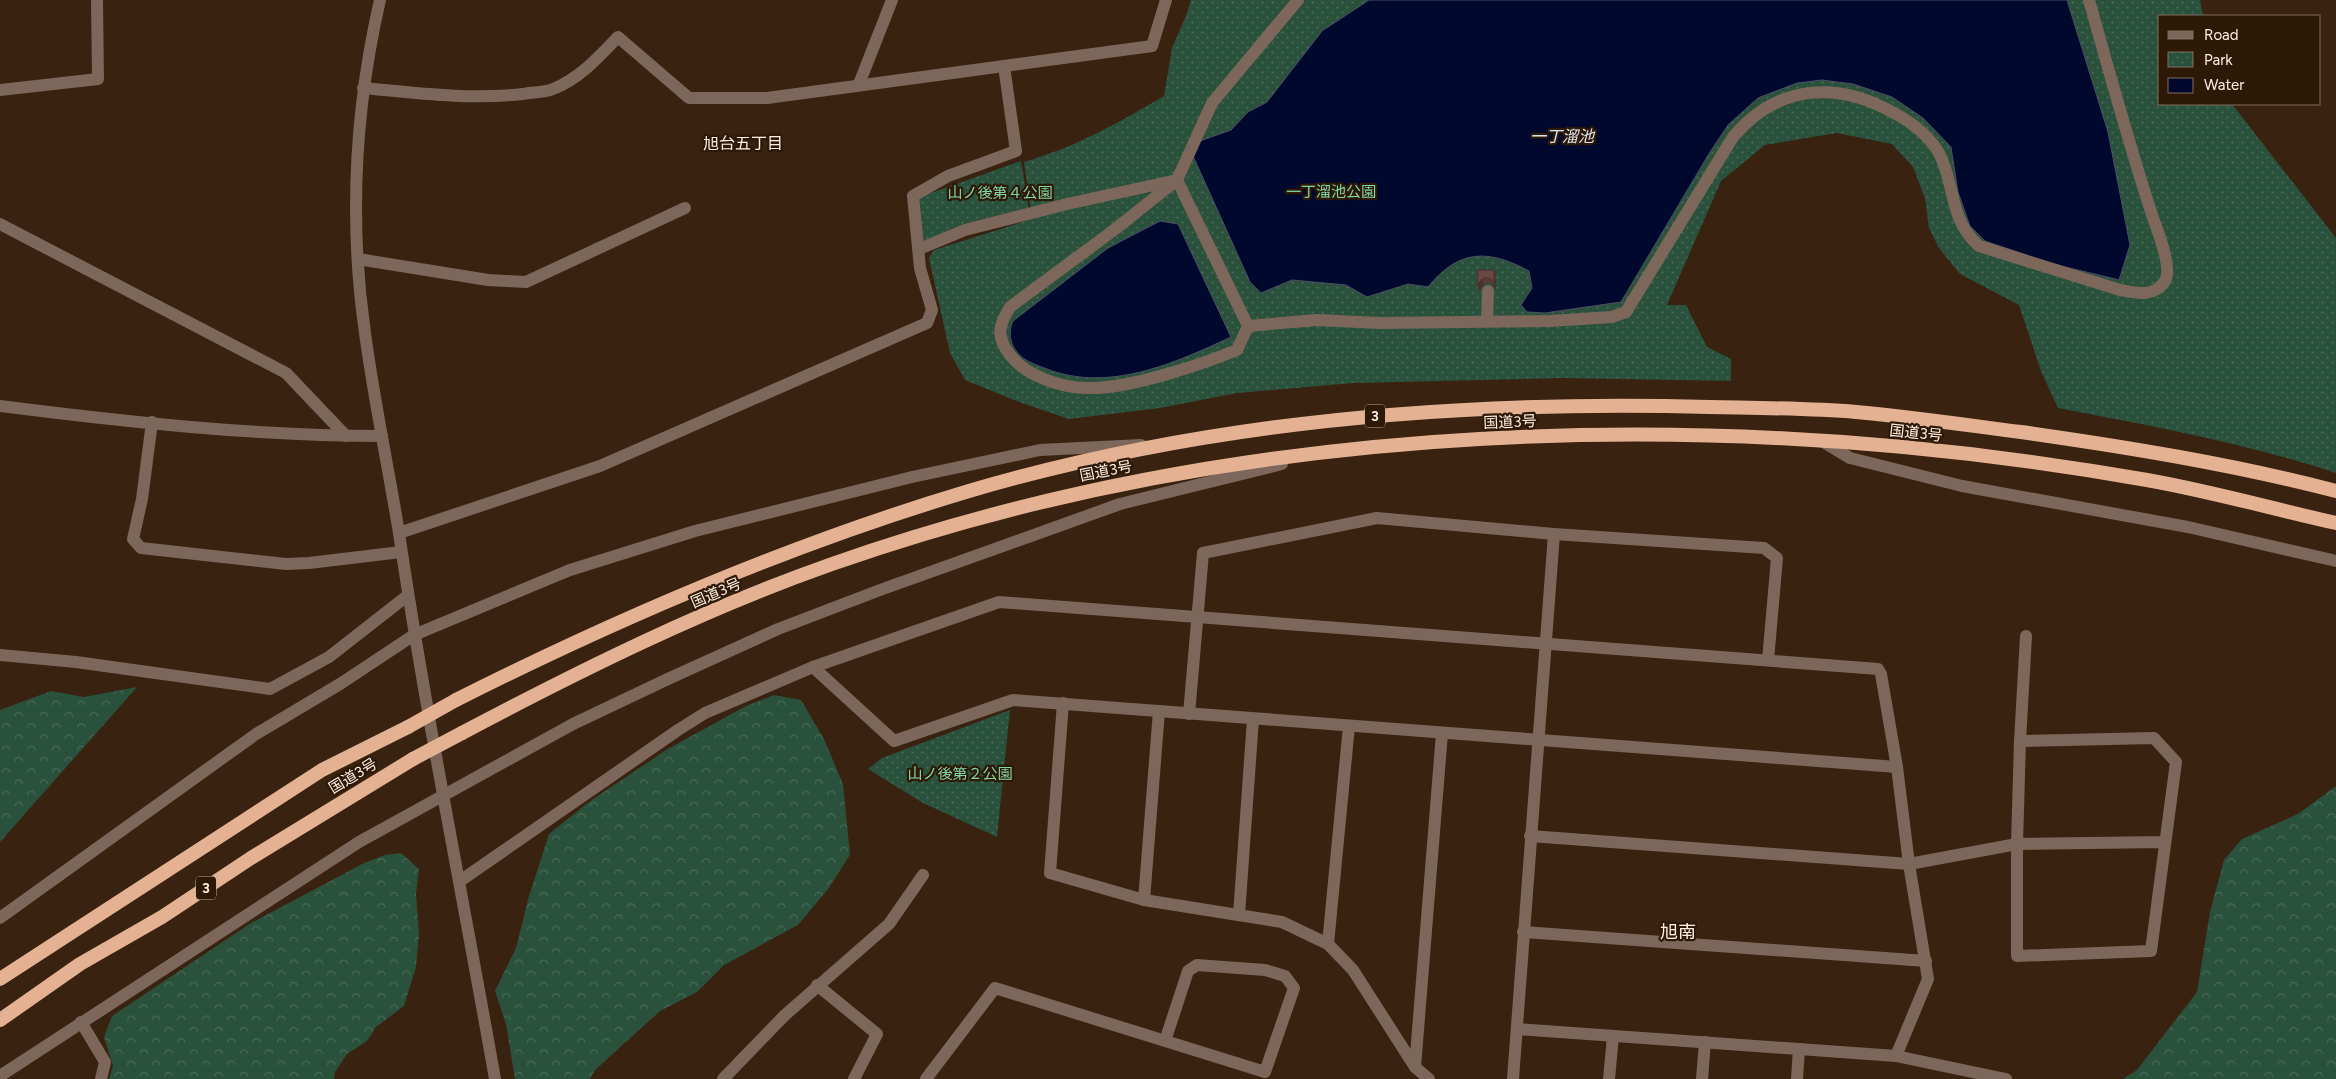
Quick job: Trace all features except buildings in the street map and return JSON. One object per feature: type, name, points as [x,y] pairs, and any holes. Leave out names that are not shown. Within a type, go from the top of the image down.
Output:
[{"type":"highway","name":"国道3号","points":[[0,979],[314,775],[456,700],[560,648],[700,587],[830,536],[969,491],[1055,468],[1173,444],[1334,420],[1475,409],[1607,404],[1802,409],[1866,413],[2142,449],[2336,491]]},
{"type":"highway","name":"国道3号","points":[[0,1020],[80,964],[162,917],[268,847],[413,759],[566,678],[715,610],[831,564],[948,527],[1068,495],[1202,470],[1334,451],[1483,439],[1632,435],[1820,440],[1992,457],[2149,480],[2336,523]]},
{"type":"street","points":[[0,90],[98,79],[97,0]]},
{"type":"street","points":[[380,0],[363,88],[356,166],[358,259],[365,332],[399,533],[407,596],[495,1079]]},
{"type":"street","points":[[859,84],[892,0]]},
{"type":"street","points":[[363,88],[470,97],[492,97],[552,90],[571,80],[599,57],[618,37],[689,98],[767,98],[859,84],[1152,46],[1166,0]]},
{"type":"street","points":[[1248,326],[1237,350],[1220,357],[1118,386],[1091,389],[1055,382],[1028,372],[1012,358],[1002,344],[1000,323],[1010,307],[1114,230],[1177,180],[1212,103],[1298,0]]},
{"type":"street","points":[[1248,326],[1318,320],[1378,323],[1573,320],[1612,317],[1626,312],[1733,137],[1747,120],[1768,106],[1792,96],[1820,91],[1851,94],[1880,105],[1903,118],[1922,132],[1939,154],[1966,235],[1979,246],[2120,290],[2143,294],[2154,292],[2165,281],[2167,276],[2166,259],[2137,170],[2089,0]]},
{"type":"street","points":[[399,533],[600,466],[927,323],[932,310],[920,268],[913,196],[948,176],[1016,152],[1004,66]]},
{"type":"street","points":[[918,249],[965,230],[1067,204],[1177,180]]},
{"type":"street","points":[[1177,180],[1248,326]]},
{"type":"street","points":[[358,259],[488,280],[526,282],[685,208]]},
{"type":"street","points":[[0,224],[286,373],[346,436]]},
{"type":"street","points":[[1487,320],[1488,291]]},
{"type":"street","points":[[0,406],[152,422],[316,436],[382,436]]},
{"type":"street","points":[[152,422],[142,499],[133,539],[141,548],[286,564],[401,552]]},
{"type":"street","points":[[1820,440],[1850,458],[1962,486],[2188,527],[2336,561]]},
{"type":"street","points":[[0,918],[256,734],[340,684],[414,635],[570,570],[695,531],[912,478],[1040,450],[1173,444]]},
{"type":"street","points":[[0,1076],[359,842],[574,724],[670,678],[778,629],[1120,504],[1334,451]]},
{"type":"street","points":[[1189,714],[1203,552],[1377,518],[1554,534],[1764,548],[1777,558],[1768,660]]},
{"type":"street","points":[[1513,1079],[1544,643],[1554,534]]},
{"type":"street","points":[[0,655],[76,662],[270,689],[329,657],[407,596]]},
{"type":"street","points":[[460,881],[705,713],[814,667],[999,602],[1878,669],[1881,674],[1897,767],[1909,864],[1928,979],[1896,1056]]},
{"type":"street","points":[[2020,741],[2154,738],[2176,762],[2151,951],[2017,956],[2017,844],[2020,741],[2026,636]]},
{"type":"street","points":[[814,667],[894,742],[1013,700],[1897,767]]},
{"type":"street","points":[[1063,703],[1050,873],[1144,900],[1282,922],[1328,944],[1353,970],[1416,1068],[1429,1079]]},
{"type":"street","points":[[1144,900],[1158,711]]},
{"type":"street","points":[[1239,915],[1253,719]]},
{"type":"street","points":[[1328,944],[1349,726]]},
{"type":"street","points":[[1416,1068],[1442,733]]},
{"type":"street","points":[[1530,836],[1909,864],[2017,844],[2166,842]]},
{"type":"street","points":[[723,1079],[817,985],[889,924],[924,875]]},
{"type":"street","points":[[1523,932],[1926,960]]},
{"type":"street","points":[[926,1079],[995,988],[1165,1041],[1265,1072],[1294,988],[1285,976],[1265,970],[1197,965],[1188,971],[1165,1041]]},
{"type":"street","points":[[817,985],[878,1034],[854,1079]]},
{"type":"street","points":[[81,1022],[105,1062],[101,1079]]},
{"type":"street","points":[[1517,1029],[1896,1056],[2006,1079]]},
{"type":"street","points":[[1609,1079],[1613,1036]]},
{"type":"street","points":[[1702,1079],[1705,1042]]},
{"type":"street","points":[[1797,1079],[1799,1049]]},
{"type":"green space","name":"一丁溜池公園","points":[[1191,0],[2200,0],[2203,15],[2158,15],[2158,105],[2233,105],[2336,238],[2336,473],[2233,444],[2058,408],[2041,371],[2019,305],[1960,274],[1939,248],[1929,228],[1925,198],[1913,167],[1892,144],[1837,133],[1765,145],[1721,181],[1667,305],[1686,305],[1707,347],[1731,359],[1731,381],[1563,378],[1353,383],[1237,393],[1160,408],[1069,419],[1019,402],[965,380],[950,353],[929,258],[934,250],[1032,219],[1024,162],[1062,149],[1113,125],[1164,96],[1172,48]]},
{"type":"green space","name":"山ノ後第４公園","points":[[1021,161],[1029,210],[922,241],[917,198]]},
{"type":"green space","points":[[137,687],[0,842],[0,710],[51,691],[84,697]]},
{"type":"green space","points":[[774,695],[801,700],[824,739],[843,784],[850,855],[828,889],[798,925],[724,965],[697,992],[660,1011],[595,1070],[590,1079],[515,1079],[506,1024],[495,991],[516,948],[529,896],[549,834],[589,802],[666,750],[746,706]]},
{"type":"green space","name":"山ノ後第２公園","points":[[1010,710],[997,837],[923,803],[868,769],[882,758]]},
{"type":"green space","points":[[2336,786],[2336,1079],[2123,1079],[2137,1070],[2197,992],[2210,912],[2224,860],[2242,839],[2298,814]]},
{"type":"green space","points":[[401,853],[419,869],[416,894],[419,934],[416,967],[404,1006],[376,1027],[367,1041],[347,1054],[335,1072],[334,1079],[109,1079],[113,1066],[104,1037],[112,1016],[251,923],[364,863],[385,855]]},
{"type":"water","name":"一丁溜池","points":[[1369,0],[2067,0],[2108,132],[2130,245],[2119,280],[2053,264],[1985,241],[1970,226],[1958,192],[1951,147],[1923,118],[1892,97],[1853,84],[1822,80],[1797,83],[1758,98],[1728,125],[1621,302],[1545,313],[1527,312],[1521,305],[1532,288],[1529,271],[1500,259],[1487,256],[1463,259],[1451,265],[1428,287],[1408,284],[1367,297],[1346,285],[1292,280],[1261,293],[1250,282],[1193,156],[1200,141],[1231,130],[1248,112],[1267,102],[1322,31]]},
{"type":"water","points":[[1160,221],[1178,224],[1231,337],[1165,365],[1141,372],[1094,378],[1070,376],[1047,369],[1026,360],[1019,354],[1013,346],[1010,336],[1013,321],[1108,248]]},
{"type":"district","name":"旭台五丁目","points":[[743,143]]},
{"type":"district","name":"旭南","points":[[1678,932]]}]
